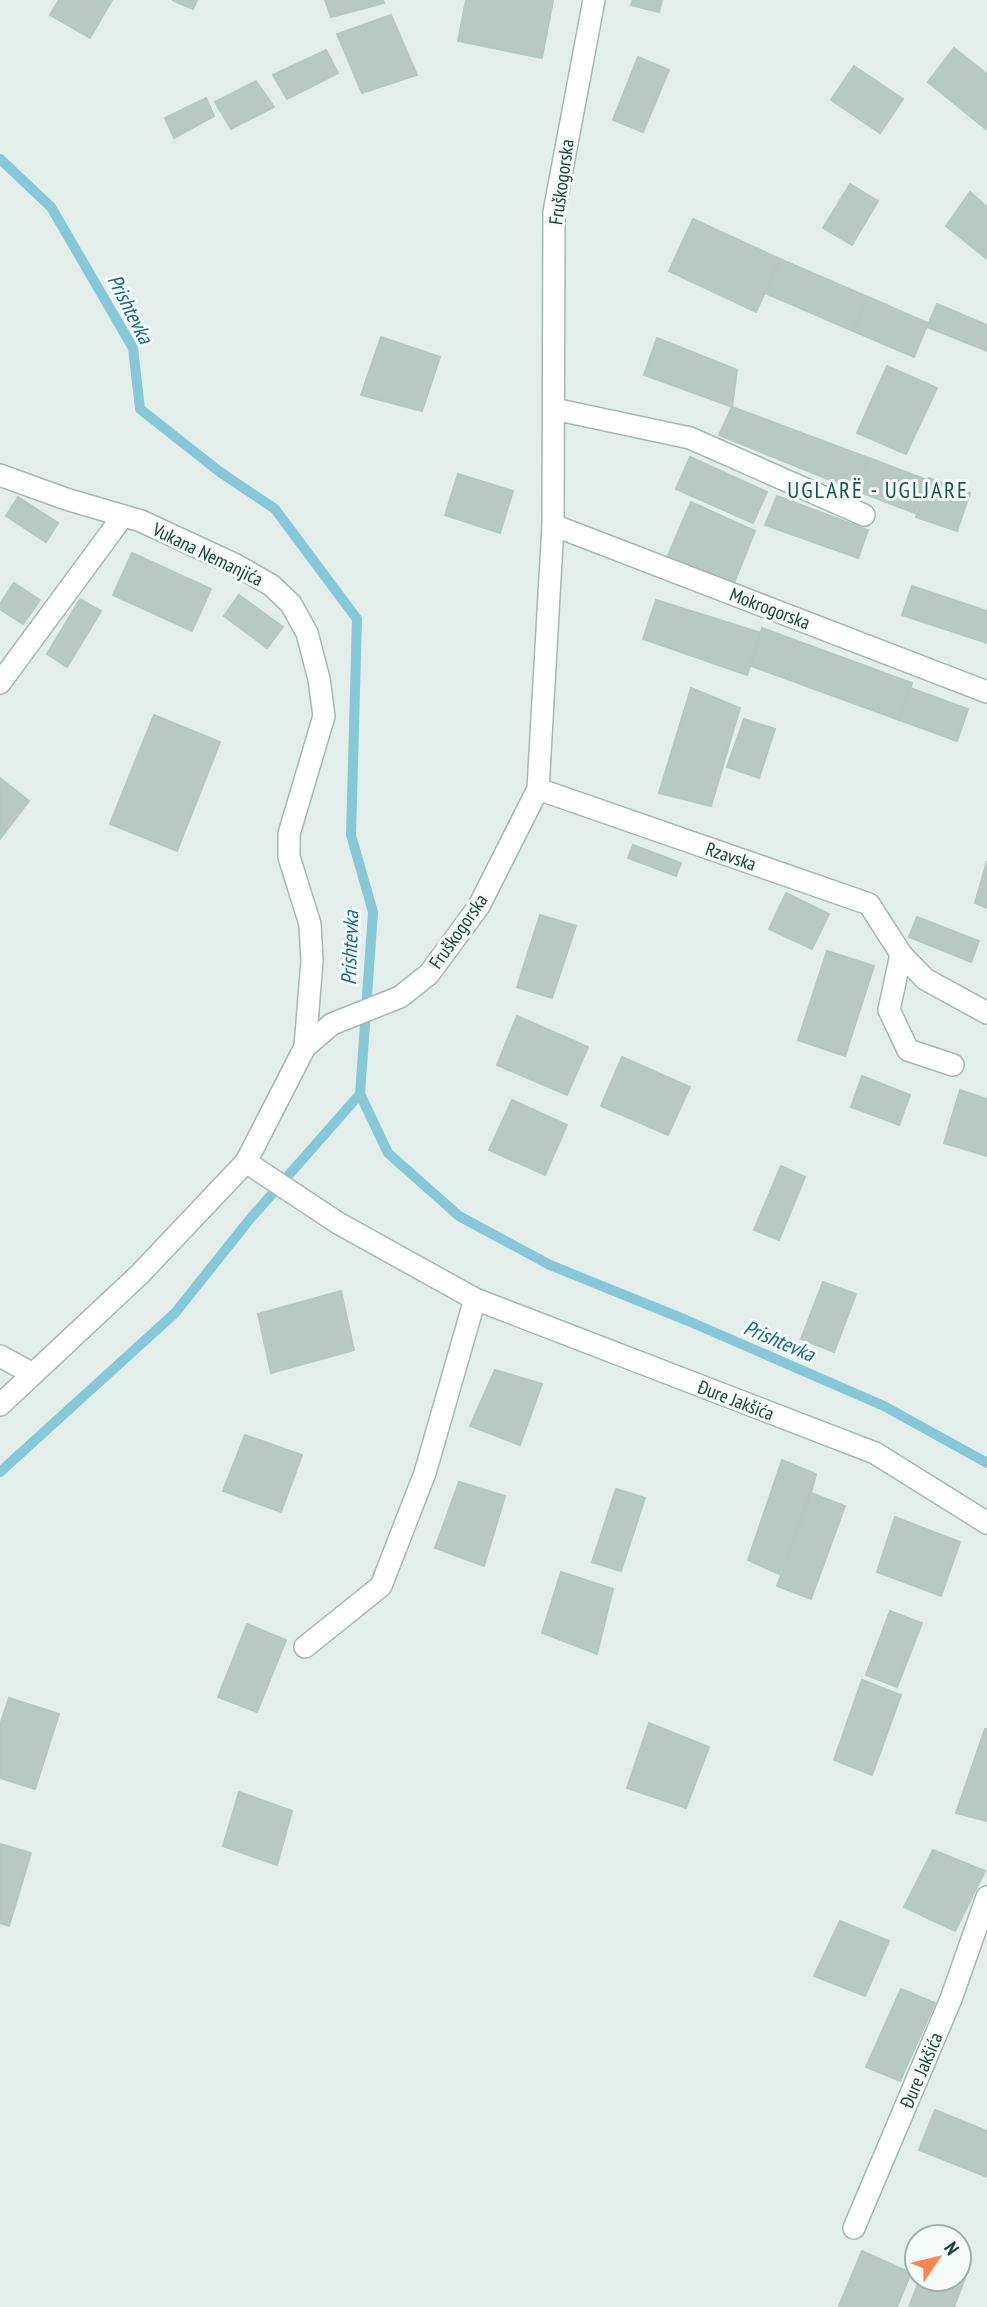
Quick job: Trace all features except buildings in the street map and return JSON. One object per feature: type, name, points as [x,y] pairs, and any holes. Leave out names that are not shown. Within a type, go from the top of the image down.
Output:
[{"type":"street","name":"Fruškogorska","points":[[0,1405],[139,1274],[246,1162],[305,1048],[332,1024],[400,997],[429,974],[479,906],[538,789],[553,524],[554,212],[594,0]]},
{"type":"street","points":[[554,409],[690,438],[864,515]]},
{"type":"street","name":"Vukana Nemanjića","points":[[0,475],[66,499],[141,521],[224,560],[271,585],[291,604],[307,633],[319,679],[324,716],[289,834],[289,857],[310,924],[313,961],[305,1048]]},
{"type":"street","points":[[0,683],[123,516]]},
{"type":"street","name":"Mokrogorska","points":[[553,524],[987,692]]},
{"type":"street","name":"Rzavska","points":[[538,789],[869,904],[901,954],[925,979],[987,1013]]},
{"type":"street","points":[[901,954],[889,1010],[908,1050],[953,1065]]},
{"type":"street","name":"Đure Jakšića","points":[[246,1162],[338,1223],[475,1299],[875,1453],[987,1523]]},
{"type":"street","points":[[304,1647],[381,1586],[425,1473],[475,1299]]},
{"type":"street","points":[[0,1356],[33,1374]]},
{"type":"street","name":"Đure Jakšića","points":[[854,2228],[951,1999],[985,1907]]},
{"type":"waterway","name":"Prishtevka","points":[[0,159],[51,207],[133,348],[140,409],[220,472],[275,509],[357,619],[351,835],[373,912],[360,1094],[388,1153],[459,1216],[550,1265],[686,1320],[884,1406],[987,1463]]},
{"type":"waterway","points":[[0,1472],[175,1313],[250,1219],[360,1094]]},
{"type":"district","name":"UGLARË - UGLJARE","points":[[878,490]]}]
